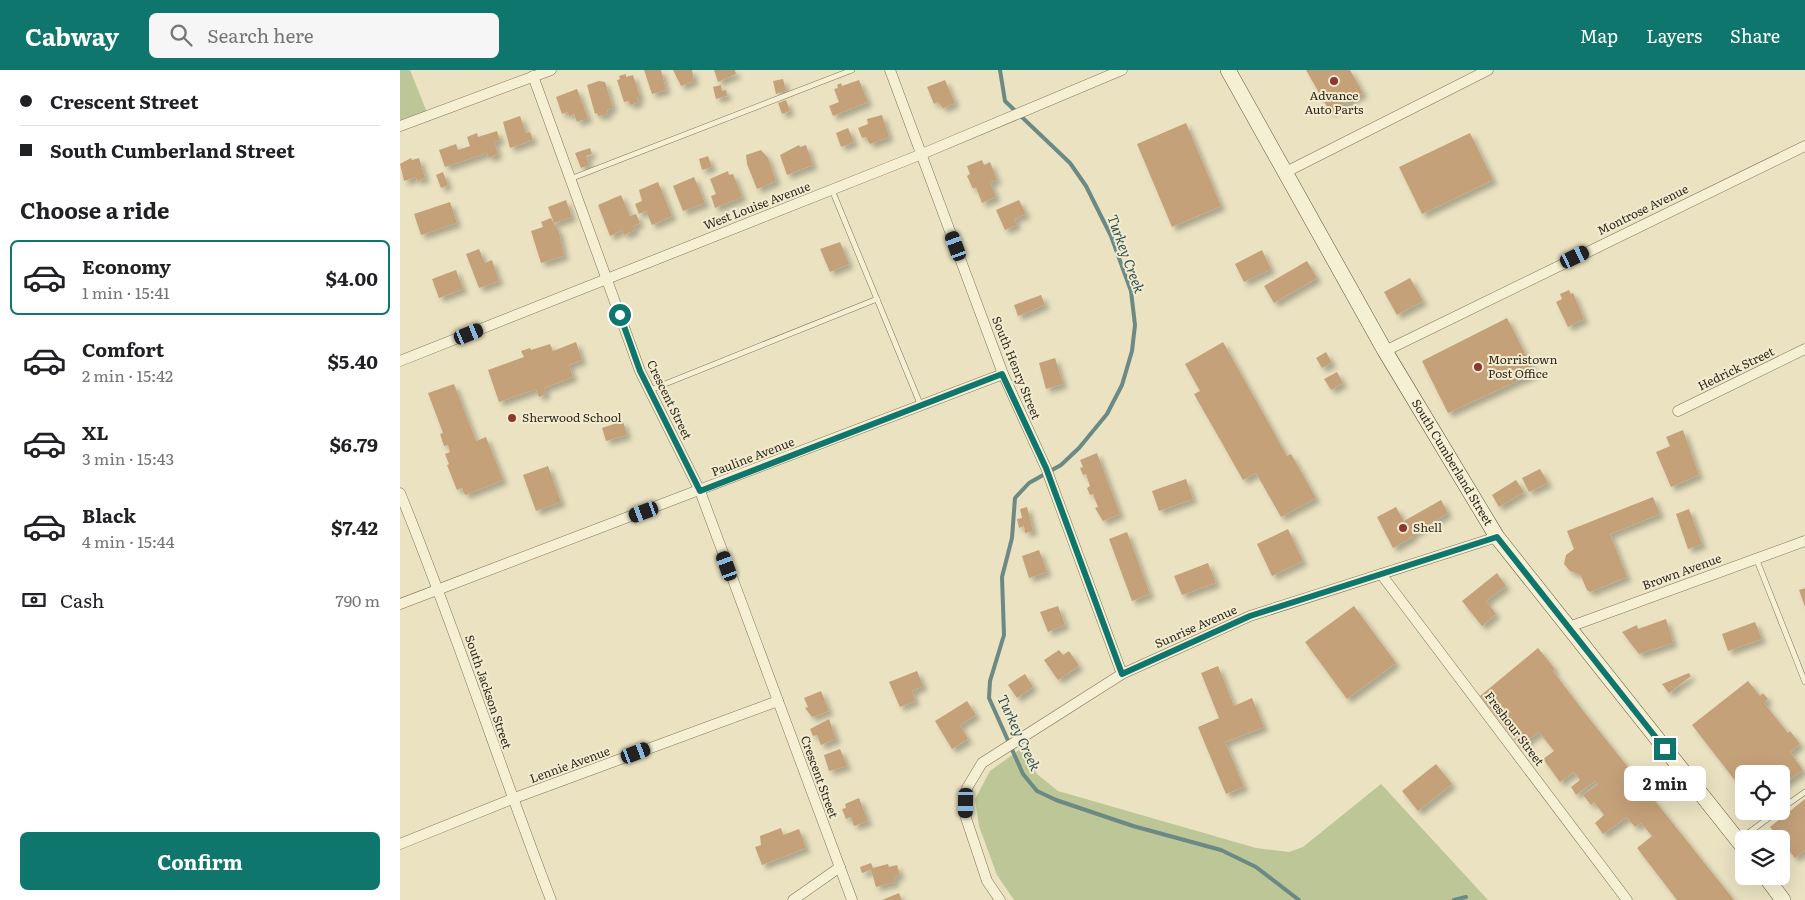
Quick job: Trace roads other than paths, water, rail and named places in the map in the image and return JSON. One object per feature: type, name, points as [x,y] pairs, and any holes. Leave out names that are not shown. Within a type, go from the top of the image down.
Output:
[{"type":"main road","name":"South Cumberland Street","points":[[1228,70],[1385,351],[1497,537],[1735,837]]},
{"type":"main road","points":[[1772,885],[1783,900]]},
{"type":"street","points":[[400,126],[551,70]]},
{"type":"street","name":"South Henry Street","points":[[890,70],[1002,374],[1046,468],[1122,674]]},
{"type":"street","name":"West Louise Avenue","points":[[400,361],[922,154],[1122,70]]},
{"type":"street","points":[[1286,172],[1488,70]]},
{"type":"street","name":"Crescent Street","points":[[533,76],[640,371],[700,491],[852,900]]},
{"type":"street","name":"Montrose Avenue","points":[[1385,351],[1805,146]]},
{"type":"street","name":"Hedrick Street","points":[[1678,411],[1805,349]]},
{"type":"street","name":"Pauline Avenue","points":[[400,604],[700,491],[1002,374]]},
{"type":"street","name":"South Jackson Street","points":[[400,493],[439,588],[512,799],[551,900]]},
{"type":"street","name":"Sunrise Avenue","points":[[1000,900],[987,881],[966,818],[967,788],[982,763],[1122,674],[1250,616],[1497,537]]},
{"type":"street","name":"Brown Avenue","points":[[1568,628],[1805,541]]},
{"type":"street","name":"Freshour Street","points":[[1381,574],[1627,900]]},
{"type":"street","name":"Lennie Avenue","points":[[400,844],[512,799],[778,700]]},
{"type":"street","points":[[793,900],[840,867]]},
{"type":"lane","points":[[570,178],[852,70]]},
{"type":"lane","points":[[832,190],[921,406]]},
{"type":"lane","points":[[650,390],[877,299]]},
{"type":"lane","points":[[1756,558],[1805,682]]},
{"type":"lane","points":[[1790,803],[1805,792]]},
{"type":"lane","points":[[1757,830],[1768,820]]},
{"type":"waterway","name":"Turkey Creek","points":[[1000,70],[1005,101],[1070,163],[1086,186],[1111,236],[1131,291],[1135,325],[1132,351],[1122,385],[1107,414],[1079,448],[1061,465],[1029,483],[1015,498],[1012,538],[1002,577],[1004,635],[990,681],[989,698],[1023,774],[1037,791],[1056,800],[1133,826],[1221,850],[1256,867],[1299,900]]},
{"type":"waterway","name":"Turkey Creek","points":[[1454,900],[1466,897]]},
{"type":"place","name":"Advance Auto Parts","points":[[1334,81]]},
{"type":"place","name":"Morristown Post Office","points":[[1478,367]]},
{"type":"place","name":"Sherwood School","points":[[512,418]]},
{"type":"place","name":"Shell","points":[[1403,528]]}]
